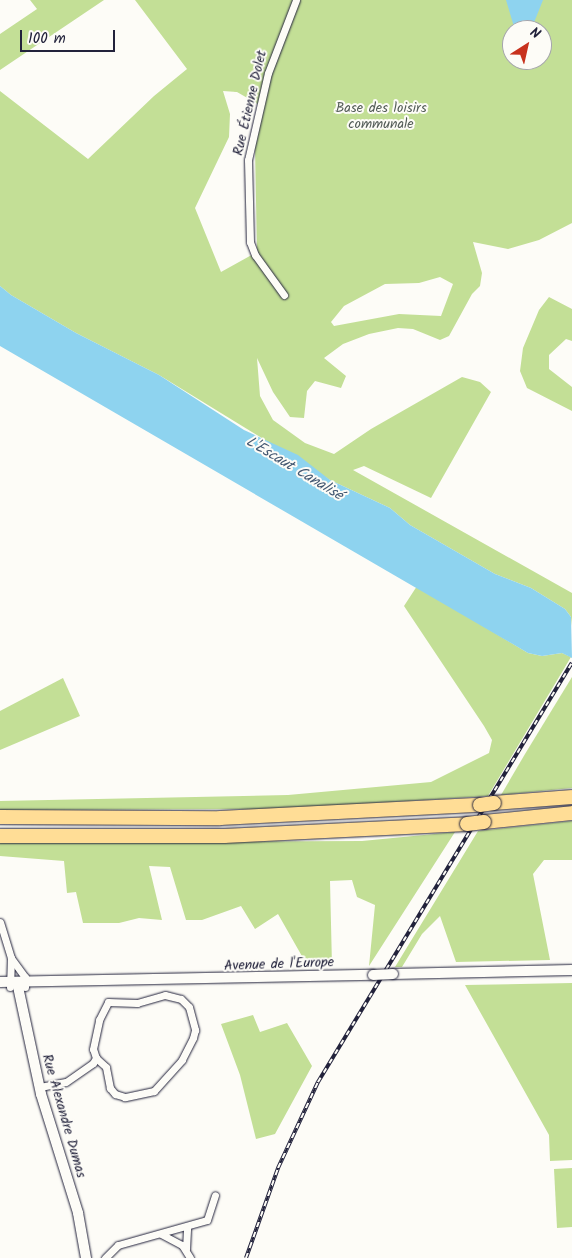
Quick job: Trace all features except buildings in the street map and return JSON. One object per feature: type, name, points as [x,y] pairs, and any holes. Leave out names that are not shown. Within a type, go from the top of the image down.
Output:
[{"type":"highway","points":[[0,817],[211,818],[480,805],[572,797]]},
{"type":"highway","points":[[0,836],[224,836],[467,824],[572,813]]},
{"type":"main road","name":"Avenue de l'Europe","points":[[13,985],[572,970]]},
{"type":"main road","name":"Rue Alexandre Dumas","points":[[13,985],[40,1087],[78,1213],[86,1258]]},
{"type":"street","name":"Rue Étienne Dolet","points":[[284,294],[254,255],[250,242],[249,156],[268,73],[296,0]]},
{"type":"street","points":[[0,922],[11,958],[13,985]]},
{"type":"street","points":[[11,958],[13,985]]},
{"type":"street","points":[[165,995],[181,999],[189,1007],[195,1030],[193,1038],[182,1060],[154,1091],[126,1097],[116,1094],[110,1088],[106,1067],[96,1058],[93,1049],[99,1020],[108,1002],[137,1003],[165,995]]},
{"type":"street","points":[[40,1087],[70,1080],[96,1058]]},
{"type":"street","points":[[107,1255],[118,1245],[187,1227],[209,1219],[215,1195]]},
{"type":"street","points":[[187,1227],[186,1249],[190,1258]]},
{"type":"street","points":[[162,1234],[186,1249]]},
{"type":"green space","points":[[30,0],[104,0],[0,70],[0,34],[37,9]]},
{"type":"green space","name":"Base des loisirs communale","points":[[135,0],[572,0],[572,223],[539,240],[508,249],[473,242],[482,273],[480,286],[472,294],[449,336],[440,340],[413,329],[398,328],[369,334],[343,344],[324,358],[346,376],[341,388],[315,381],[307,391],[304,418],[290,417],[273,392],[257,358],[260,396],[273,420],[305,443],[334,454],[371,429],[462,377],[480,382],[491,392],[431,498],[364,466],[353,470],[572,593],[572,626],[571,617],[565,609],[531,588],[495,574],[410,525],[390,508],[330,480],[159,375],[76,333],[11,295],[0,286],[0,91],[88,159],[154,96],[187,69]],"holes":[[[223,91],[237,92],[263,107],[255,148],[257,252],[221,272],[195,208],[229,137],[230,114]],[[440,277],[453,284],[441,316],[399,314],[334,326],[331,322],[344,306],[385,284],[419,283]]]},
{"type":"green space","points":[[549,297],[572,309],[572,341],[566,339],[549,355],[549,369],[572,387],[572,411],[527,388],[520,371],[523,348],[539,310]]},
{"type":"green space","points":[[417,586],[528,653],[542,656],[562,653],[571,657],[488,796],[278,809],[0,810],[0,801],[288,795],[431,782],[489,753],[492,740],[484,726],[404,606]]},
{"type":"green space","points":[[572,677],[572,788],[501,795],[525,754]]},
{"type":"green space","points":[[63,678],[80,716],[0,750],[0,711]]},
{"type":"green space","points":[[572,821],[572,860],[544,860],[533,874],[550,960],[456,962],[440,916],[422,934],[402,967],[395,967],[478,831]]},
{"type":"green space","points":[[455,832],[369,966],[375,905],[357,897],[352,880],[330,881],[332,966],[307,965],[278,914],[255,929],[241,906],[202,920],[186,920],[170,867],[149,866],[162,920],[139,918],[119,923],[83,923],[76,892],[67,893],[64,861],[0,856],[0,843],[362,841]]},
{"type":"green space","points":[[572,983],[572,1160],[550,1161],[549,1135],[465,985]]},
{"type":"green space","points":[[253,1015],[260,1032],[287,1023],[312,1066],[275,1134],[256,1139],[240,1075],[221,1024]]},
{"type":"green space","points":[[572,1168],[572,1227],[557,1228],[554,1169]]},
{"type":"water","points":[[506,0],[543,0],[535,20],[512,20]]},
{"type":"water","name":"L'Escaut Canalisé","points":[[0,286],[11,295],[76,333],[159,375],[244,430],[298,455],[330,480],[390,508],[410,525],[495,574],[531,588],[565,609],[571,617],[572,658],[562,653],[542,656],[528,653],[0,346]]},
{"type":"railway","points":[[246,1258],[278,1168],[318,1082],[572,663]]}]
